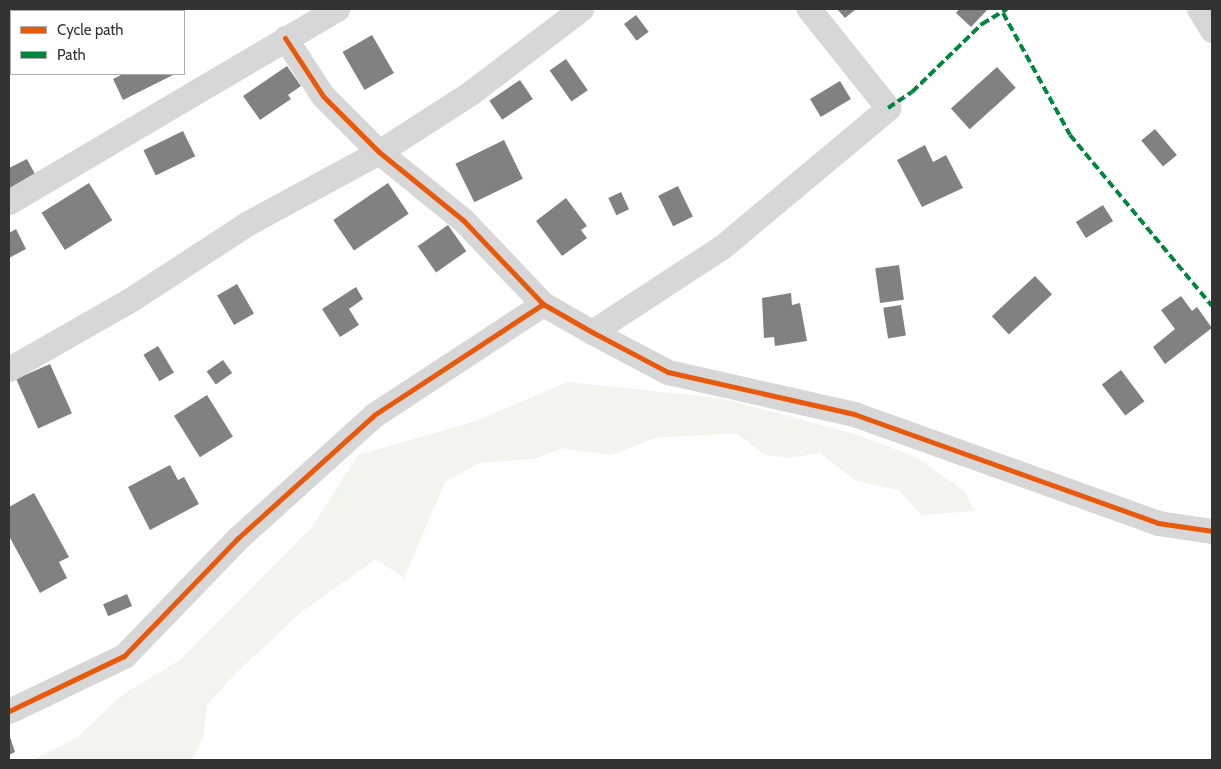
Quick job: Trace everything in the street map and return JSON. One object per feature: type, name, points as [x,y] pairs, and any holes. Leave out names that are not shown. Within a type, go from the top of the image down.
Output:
[{"type":"street","points":[[9,369],[130,300],[248,222],[379,152],[476,88],[581,9]]},
{"type":"street","points":[[592,332],[722,247],[888,108],[809,9]]},
{"type":"street","points":[[1199,9],[1212,30]]},
{"type":"street","points":[[9,202],[285,38],[321,12]]},
{"type":"street","points":[[285,38],[324,96],[379,152],[463,220],[544,304],[592,332],[668,372],[854,414],[1158,523],[1212,531]]},
{"type":"street","points":[[9,711],[124,656],[238,538],[374,415],[544,304]]},
{"type":"shaded area","points":[[568,382],[720,398],[855,434],[916,457],[964,491],[974,511],[921,515],[899,490],[856,481],[820,453],[790,458],[765,455],[736,433],[655,438],[611,455],[563,448],[534,459],[479,463],[445,482],[404,578],[376,559],[300,613],[236,673],[207,705],[203,738],[192,760],[32,760],[77,738],[122,695],[180,660],[312,527],[358,455],[473,422]]},
{"type":"building","points":[[837,9],[856,9],[845,18]]},
{"type":"building","points":[[959,9],[988,9],[971,27],[956,13]]},
{"type":"building","points":[[636,15],[649,32],[637,41],[624,24]]},
{"type":"building","points":[[372,35],[394,73],[365,90],[343,52]]},
{"type":"building","points":[[566,59],[588,90],[571,102],[550,70]]},
{"type":"building","points":[[287,66],[301,86],[288,95],[291,99],[260,120],[243,96]]},
{"type":"building","points":[[997,67],[1016,88],[970,129],[951,108]]},
{"type":"building","points":[[121,75],[173,75],[123,100],[113,79]]},
{"type":"building","points":[[520,80],[533,99],[502,120],[489,101]]},
{"type":"building","points":[[840,81],[851,99],[821,117],[810,99]]},
{"type":"building","points":[[1155,129],[1177,155],[1163,167],[1141,141]]},
{"type":"building","points":[[183,131],[195,156],[156,175],[143,150]]},
{"type":"building","points":[[504,140],[523,179],[474,202],[455,164]]},
{"type":"building","points":[[925,145],[933,162],[946,155],[963,188],[922,207],[897,160]]},
{"type":"building","points":[[27,159],[36,176],[9,190],[9,168]]},
{"type":"building","points":[[89,183],[112,220],[65,250],[42,213]]},
{"type":"building","points":[[388,183],[409,214],[354,251],[333,220]]},
{"type":"building","points":[[678,186],[693,217],[673,226],[658,196]]},
{"type":"building","points":[[621,192],[629,209],[616,215],[608,198]]},
{"type":"building","points":[[566,198],[587,226],[581,230],[587,238],[562,256],[536,221]]},
{"type":"building","points":[[1103,205],[1113,221],[1086,238],[1076,222]]},
{"type":"building","points":[[448,225],[466,251],[436,272],[418,246]]},
{"type":"building","points":[[16,229],[26,249],[9,258],[9,233]]},
{"type":"building","points":[[899,265],[904,300],[880,303],[875,268]]},
{"type":"building","points":[[1035,276],[1052,294],[1009,335],[992,316]]},
{"type":"building","points":[[237,284],[254,313],[234,325],[217,296]]},
{"type":"building","points":[[356,287],[363,299],[349,309],[359,325],[340,337],[322,309]]},
{"type":"building","points":[[791,293],[792,305],[800,303],[807,341],[775,346],[774,337],[764,338],[762,298]]},
{"type":"building","points":[[1181,296],[1192,311],[1197,307],[1212,328],[1165,364],[1153,347],[1175,329],[1161,310]]},
{"type":"building","points":[[901,305],[906,336],[888,338],[883,308]]},
{"type":"building","points":[[158,346],[174,373],[159,381],[143,355]]},
{"type":"building","points":[[223,360],[232,373],[216,385],[207,371]]},
{"type":"building","points":[[50,364],[72,413],[38,428],[16,379]]},
{"type":"building","points":[[1121,370],[1144,401],[1125,416],[1102,384]]},
{"type":"building","points":[[207,395],[233,437],[200,457],[174,416]]},
{"type":"building","points":[[170,465],[178,480],[184,477],[199,504],[150,530],[128,487]]},
{"type":"building","points":[[34,493],[69,557],[59,562],[67,578],[40,593],[9,536],[9,507]]},
{"type":"building","points":[[127,594],[132,606],[108,616],[103,604]]},
{"type":"building","points":[[9,734],[15,752],[9,755]]},
{"type":"marked path","points":[[888,108],[912,92],[982,24],[1007,9]]},
{"type":"marked path","points":[[1003,13],[1070,135],[1212,306]]},
{"type":"cycle path","points":[[285,38],[323,96],[379,152],[463,220],[543,304],[592,332],[668,372],[854,414],[1158,523],[1212,531]]},
{"type":"cycle path","points":[[9,711],[124,656],[238,538],[374,415],[543,304]]}]
